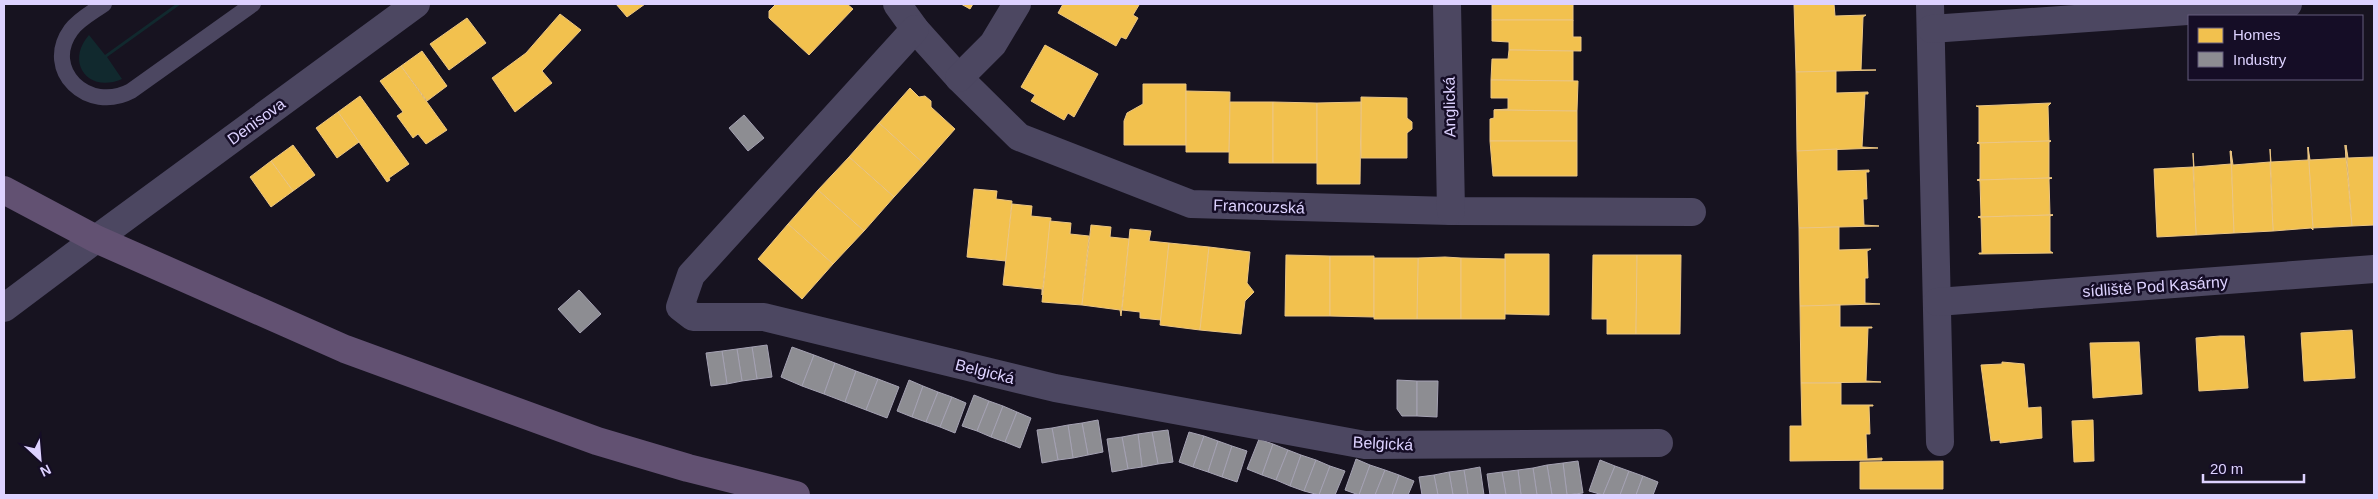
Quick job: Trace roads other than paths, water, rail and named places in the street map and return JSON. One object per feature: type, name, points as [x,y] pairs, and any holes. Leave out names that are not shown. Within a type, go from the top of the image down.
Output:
[{"type":"main road","points":[[4,190],[96,239],[261,314],[431,382],[597,441],[688,468],[796,495]]},
{"type":"street","name":"Francouzská","points":[[897,4],[915,29],[959,78],[1019,137],[1191,204],[1451,211],[1692,212]]},
{"type":"street","points":[[959,78],[993,44],[1017,4]]},
{"type":"street","name":"Anglická","points":[[1447,4],[1451,211]]},
{"type":"street","points":[[1940,442],[1930,16],[2288,4]]},
{"type":"street","name":"Denisova","points":[[4,308],[411,5]]},
{"type":"street","name":"Belgická","points":[[915,29],[691,276],[680,307],[693,317],[764,317],[1055,388],[1365,445],[1659,443]]},
{"type":"street","name":"sídliště Pod Kasárny","points":[[1937,302],[2374,269]]},
{"type":"lane","points":[[104,4],[71,31],[64,43],[63,57],[65,70],[72,82],[82,91],[93,97],[106,99],[119,97],[131,91],[253,4]]}]
